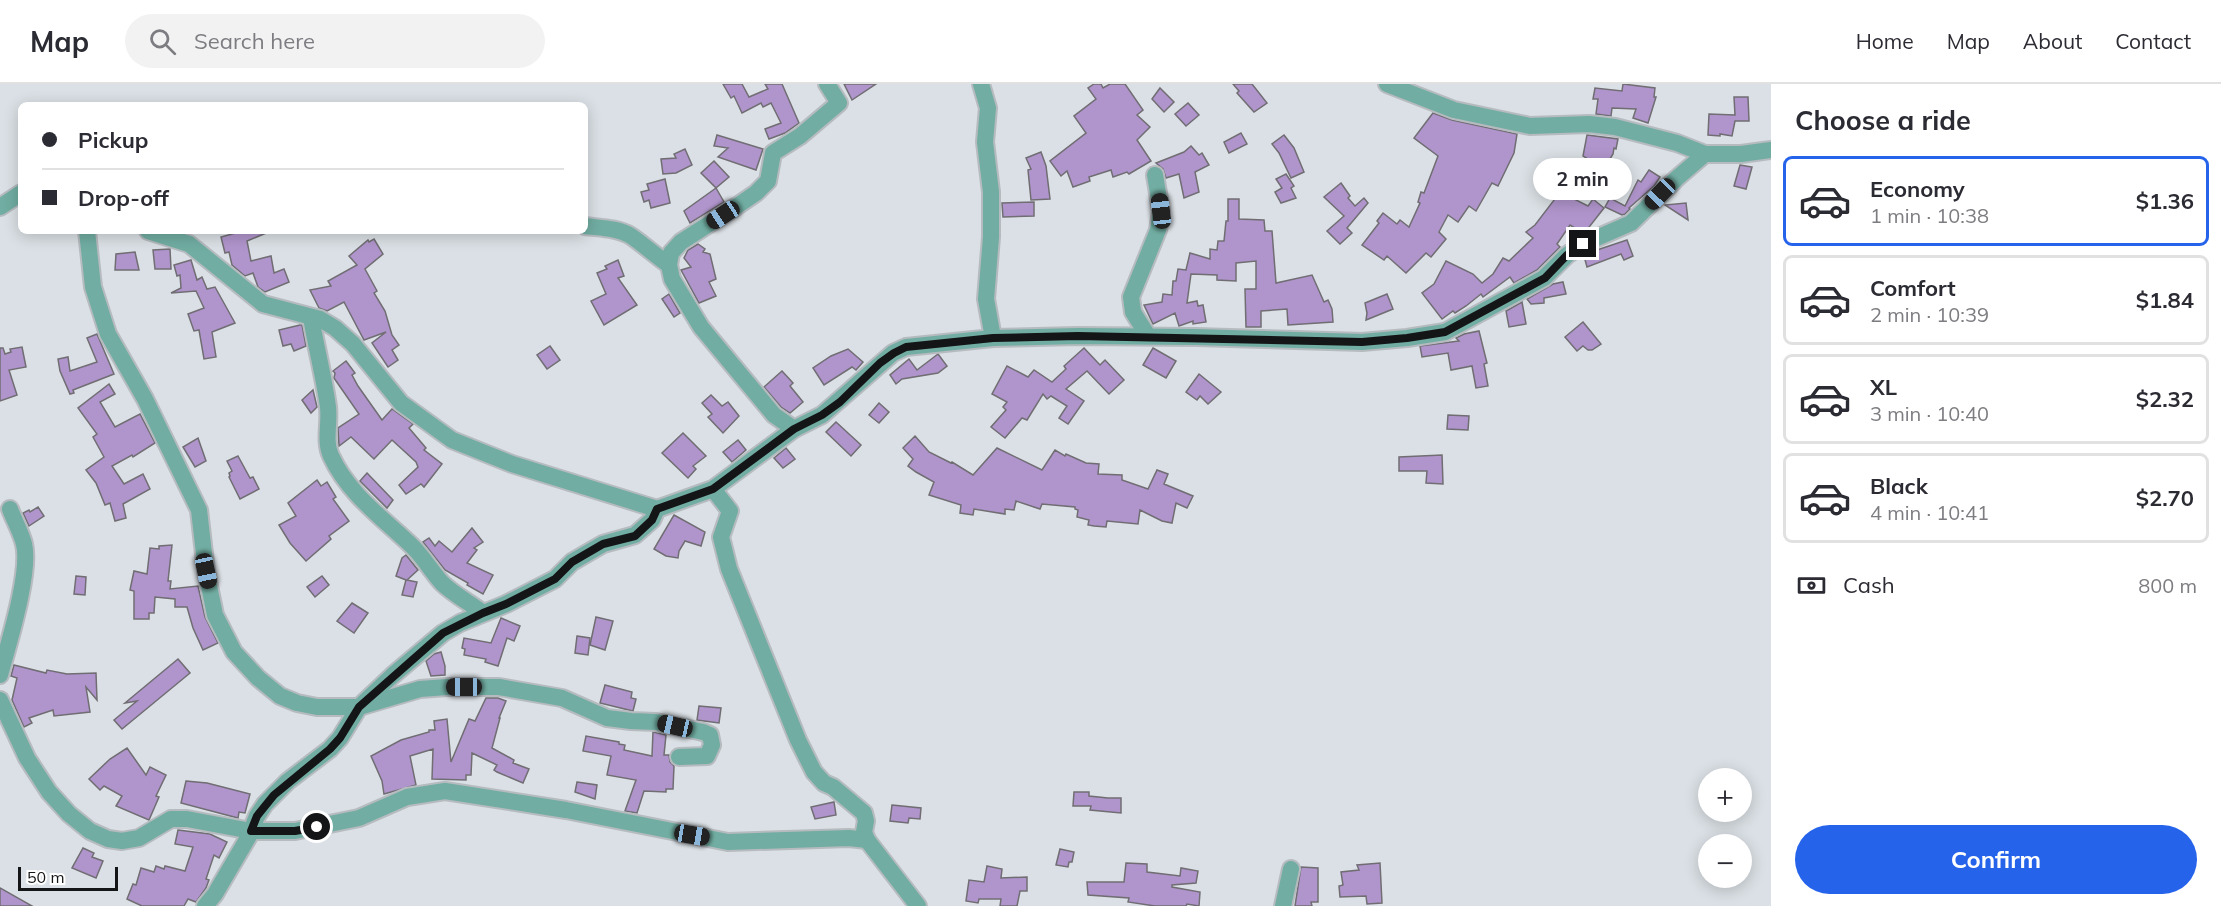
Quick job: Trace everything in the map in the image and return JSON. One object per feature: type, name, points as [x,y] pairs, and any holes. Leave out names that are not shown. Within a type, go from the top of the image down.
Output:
[{"type":"street","points":[[794,429],[774,415],[701,327],[672,279],[669,264],[671,253],[681,242],[756,193],[768,181],[773,153],[800,136],[839,103],[827,84]]},
{"type":"street","points":[[981,84],[988,108],[985,142],[991,192],[991,237],[986,299],[993,338]]},
{"type":"street","points":[[1387,84],[1454,110],[1530,126],[1588,124],[1615,127],[1677,142],[1705,154],[1771,150]]},
{"type":"street","points":[[157,234],[189,244],[263,304],[311,317],[335,328],[353,344],[401,403],[452,440],[512,464],[657,509],[713,489],[794,429],[822,415],[840,402],[880,363],[906,347],[993,338],[1148,336],[1362,342],[1445,332],[1545,278],[1567,255],[1583,244],[1631,223],[1705,154]]},
{"type":"street","points":[[1148,336],[1133,312],[1131,297],[1158,230],[1161,211],[1155,175]]},
{"type":"street","points":[[0,207],[18,195]]},
{"type":"street","points":[[588,226],[615,230],[630,235],[651,253],[669,264]]},
{"type":"street","points":[[87,234],[93,287],[108,334],[146,399],[199,510],[206,571],[215,615],[234,652],[258,678],[280,696],[316,707],[359,707],[420,689],[499,687],[562,698],[607,718],[656,722],[710,735],[712,745],[706,756],[679,756]]},
{"type":"street","points":[[311,317],[325,384],[329,423],[327,439],[331,455],[345,480],[364,504],[417,551],[443,584],[483,613]]},
{"type":"street","points":[[713,489],[730,511],[722,537],[733,579],[798,740],[814,772],[824,783],[833,786],[864,813],[866,821],[864,832],[867,840],[918,906]]},
{"type":"street","points":[[0,675],[18,605],[24,568],[25,545],[10,509]]},
{"type":"street","points":[[206,906],[265,804],[288,781],[330,749],[340,738],[359,707],[443,633],[555,579],[572,562],[603,544],[635,536],[652,520],[657,509]]},
{"type":"street","points":[[0,700],[27,758],[49,792],[69,814],[90,831],[108,839],[123,841],[139,838],[171,819],[188,819],[251,831],[295,831],[359,818],[407,797],[445,791],[566,810],[728,842],[849,838],[867,840]]},
{"type":"street","points":[[1283,906],[1291,869]]},
{"type":"building","points":[[723,84],[742,84],[749,97],[768,89],[765,84],[782,84],[799,123],[785,133],[769,139],[765,129],[781,123],[771,103],[763,107],[761,103],[742,113],[734,96],[731,98]]},
{"type":"building","points":[[844,84],[876,84],[852,100]]},
{"type":"building","points":[[1094,84],[1101,84],[1103,88],[1110,84],[1125,84],[1143,110],[1137,115],[1150,127],[1137,140],[1151,161],[1129,174],[1127,172],[1113,177],[1111,170],[1089,177],[1090,181],[1073,187],[1067,171],[1061,176],[1050,161],[1086,133],[1074,116],[1096,99],[1088,88]]},
{"type":"building","points":[[1233,84],[1252,84],[1267,103],[1254,112],[1237,93],[1239,91]]},
{"type":"building","points":[[1623,84],[1655,88],[1654,97],[1656,97],[1648,123],[1633,118],[1636,109],[1612,108],[1611,116],[1596,114],[1598,99],[1593,99],[1595,88],[1622,91]]},
{"type":"building","points":[[1160,88],[1174,102],[1164,112],[1152,99]]},
{"type":"building","points":[[1734,97],[1748,97],[1749,121],[1735,121],[1732,136],[1708,135],[1709,114],[1735,115]]},
{"type":"building","points":[[1188,103],[1199,115],[1186,126],[1175,114]]},
{"type":"building","points":[[1433,113],[1452,120],[1517,134],[1514,153],[1498,186],[1492,183],[1476,211],[1469,206],[1458,222],[1448,215],[1439,232],[1446,239],[1431,257],[1426,253],[1406,273],[1387,256],[1384,260],[1362,245],[1379,223],[1377,221],[1383,213],[1397,224],[1400,220],[1409,227],[1420,203],[1418,202],[1421,192],[1424,193],[1438,156],[1414,138]]},
{"type":"building","points":[[1241,133],[1247,144],[1229,153],[1224,142]]},
{"type":"building","points":[[717,135],[763,149],[756,170],[718,157],[728,148],[714,146]]},
{"type":"building","points":[[1284,135],[1294,148],[1304,172],[1291,178],[1272,144]]},
{"type":"building","points":[[1587,135],[1618,139],[1616,149],[1614,148],[1601,174],[1591,169],[1594,163],[1583,156]]},
{"type":"building","points":[[1191,146],[1199,155],[1202,153],[1209,165],[1195,172],[1199,192],[1184,198],[1179,174],[1166,178],[1163,169],[1156,163],[1184,152]]},
{"type":"building","points":[[685,149],[692,165],[676,173],[663,174],[661,159],[676,158],[674,154]]},
{"type":"building","points":[[1041,152],[1046,166],[1050,199],[1031,200],[1028,170],[1031,169],[1026,158]]},
{"type":"building","points":[[714,161],[729,177],[716,188],[701,173]]},
{"type":"building","points":[[1740,165],[1752,167],[1746,189],[1734,186]]},
{"type":"building","points":[[1649,170],[1660,177],[1654,186],[1625,214],[1622,215],[1605,207],[1610,198],[1625,206],[1638,180],[1641,182]]},
{"type":"building","points":[[1286,174],[1294,186],[1291,188],[1296,198],[1281,203],[1275,192],[1282,188],[1276,179]]},
{"type":"building","points":[[665,179],[670,203],[651,208],[649,200],[644,202],[641,192],[649,190],[647,184]]},
{"type":"building","points":[[1341,183],[1350,196],[1348,198],[1355,206],[1364,198],[1368,203],[1347,228],[1352,233],[1340,244],[1327,231],[1344,216],[1324,197]]},
{"type":"building","points":[[1560,184],[1570,189],[1566,195],[1588,206],[1593,199],[1604,208],[1586,231],[1583,233],[1570,225],[1557,244],[1560,247],[1537,270],[1514,283],[1510,277],[1483,297],[1481,294],[1466,306],[1442,319],[1422,293],[1434,284],[1446,261],[1473,274],[1482,283],[1493,274],[1503,258],[1509,261],[1533,238],[1526,232],[1535,225],[1558,195],[1555,194]]},
{"type":"building","points":[[716,188],[724,202],[690,223],[684,211]]},
{"type":"building","points":[[1228,199],[1239,199],[1239,219],[1264,220],[1265,231],[1272,231],[1276,283],[1312,275],[1324,302],[1328,300],[1332,309],[1333,322],[1288,325],[1287,309],[1261,311],[1261,327],[1246,327],[1245,289],[1256,289],[1256,261],[1236,263],[1236,281],[1217,280],[1217,275],[1191,274],[1187,303],[1197,301],[1198,306],[1203,305],[1206,322],[1193,324],[1193,321],[1179,326],[1175,313],[1153,324],[1144,305],[1162,302],[1163,294],[1172,295],[1173,281],[1176,281],[1178,269],[1186,270],[1190,253],[1210,259],[1210,249],[1217,250],[1218,241],[1224,241],[1226,221],[1228,221]]},
{"type":"building","points":[[1034,202],[1034,216],[1003,217],[1002,203]]},
{"type":"building","points":[[1686,203],[1688,220],[1665,205]]},
{"type":"building","points":[[232,234],[264,234],[247,241],[251,261],[271,256],[274,273],[284,269],[289,282],[265,292],[258,287],[253,273],[245,276],[232,265],[229,252],[225,253],[221,237]]},
{"type":"building","points":[[374,239],[383,254],[365,269],[377,291],[374,293],[385,311],[392,335],[399,345],[392,350],[398,360],[388,367],[372,343],[386,332],[364,340],[344,302],[327,311],[319,308],[310,290],[331,286],[328,281],[357,265],[349,256],[368,240],[369,242]]},
{"type":"building","points":[[1627,240],[1633,256],[1624,260],[1621,254],[1587,267],[1584,256],[1588,253]]},
{"type":"building","points":[[698,244],[705,249],[703,252],[710,254],[716,279],[709,282],[716,296],[699,303],[681,270],[691,267],[684,258],[688,250]]},
{"type":"building","points":[[170,249],[171,269],[155,269],[153,250]]},
{"type":"building","points":[[135,252],[139,270],[115,270],[116,254]]},
{"type":"building","points":[[191,260],[197,280],[202,277],[207,289],[215,287],[235,323],[212,332],[216,357],[204,359],[199,330],[194,331],[188,314],[204,308],[196,291],[171,293],[181,288],[180,275],[177,276],[174,265]]},
{"type":"building","points":[[618,260],[624,276],[618,278],[637,305],[604,325],[591,301],[606,294],[597,273],[607,269],[605,266]]},
{"type":"building","points":[[1563,282],[1566,294],[1544,298],[1544,303],[1531,304],[1527,299],[1553,284]]},
{"type":"building","points":[[669,294],[680,313],[674,317],[662,299]]},
{"type":"building","points":[[1387,294],[1393,309],[1366,320],[1365,303]]},
{"type":"building","points":[[1522,302],[1526,324],[1509,327],[1506,311]]},
{"type":"building","points":[[1583,322],[1601,344],[1592,350],[1583,346],[1577,351],[1565,337]]},
{"type":"building","points":[[302,325],[306,346],[294,351],[291,344],[283,346],[279,330]]},
{"type":"building","points":[[1479,331],[1487,363],[1484,364],[1488,386],[1476,388],[1472,366],[1451,370],[1448,353],[1422,357],[1420,346],[1459,341],[1456,338]]},
{"type":"building","points":[[97,334],[114,374],[73,390],[74,393],[70,394],[60,371],[58,359],[68,357],[70,371],[97,362],[87,338]]},
{"type":"building","points":[[550,346],[560,360],[547,369],[537,355]]},
{"type":"building","points":[[22,347],[26,367],[9,370],[17,395],[0,401],[0,348],[3,348],[5,354],[11,352],[10,349]]},
{"type":"building","points":[[1084,348],[1100,365],[1105,360],[1124,380],[1109,394],[1087,371],[1066,389],[1084,401],[1068,424],[1059,418],[1067,406],[1051,396],[1047,399],[1043,394],[1027,420],[1022,418],[1005,438],[991,427],[1006,410],[1003,407],[1007,402],[992,394],[1007,366],[1028,377],[1034,370],[1052,382],[1066,369],[1064,366]]},
{"type":"building","points":[[1153,348],[1176,361],[1166,378],[1143,365]]},
{"type":"building","points":[[848,349],[863,362],[856,370],[852,367],[824,385],[813,368],[831,356]]},
{"type":"building","points":[[938,354],[947,366],[938,373],[902,379],[896,384],[890,375],[909,359],[917,370]]},
{"type":"building","points":[[346,361],[355,373],[352,375],[358,386],[382,420],[392,409],[413,424],[409,428],[426,448],[424,450],[442,464],[424,487],[421,484],[406,494],[399,485],[418,467],[416,462],[392,440],[374,459],[351,437],[339,446],[338,428],[359,414],[334,378],[333,371]]},
{"type":"building","points":[[782,371],[793,383],[790,386],[803,402],[790,413],[781,407],[764,387]]},
{"type":"building","points":[[1199,374],[1221,392],[1208,404],[1200,396],[1197,400],[1186,392]]},
{"type":"building","points":[[109,384],[115,394],[100,402],[115,427],[140,414],[155,443],[133,457],[132,455],[112,466],[124,484],[143,474],[150,489],[123,504],[126,518],[115,521],[110,503],[105,505],[96,483],[86,470],[104,457],[93,437],[97,434],[78,408]]},
{"type":"building","points":[[313,390],[317,407],[311,413],[302,400]]},
{"type":"building","points":[[711,395],[722,406],[728,402],[739,416],[723,433],[708,417],[712,414],[702,403]]},
{"type":"building","points":[[879,403],[889,412],[879,423],[869,415]]},
{"type":"building","points":[[1448,415],[1469,416],[1468,430],[1447,429]]},
{"type":"building","points":[[836,422],[861,445],[851,456],[826,432]]},
{"type":"building","points":[[683,433],[706,456],[693,466],[696,469],[688,478],[662,453]]},
{"type":"building","points":[[915,436],[929,452],[973,475],[997,448],[1042,470],[1055,450],[1086,463],[1099,464],[1098,474],[1122,475],[1122,480],[1148,489],[1157,470],[1168,474],[1164,484],[1193,496],[1187,508],[1176,503],[1172,523],[1162,521],[1140,510],[1138,524],[1107,521],[1106,527],[1094,526],[1088,525],[1089,520],[1077,517],[1078,510],[1075,507],[1042,504],[1040,509],[1016,501],[1014,510],[1005,509],[1005,514],[974,509],[973,515],[960,513],[961,505],[929,495],[934,482],[908,466],[913,459],[903,448]]},
{"type":"building","points":[[198,438],[206,461],[195,467],[183,447]]},
{"type":"building","points":[[738,440],[746,450],[732,462],[723,452]]},
{"type":"building","points":[[786,448],[795,459],[783,468],[774,458]]},
{"type":"building","points":[[1442,455],[1443,484],[1426,483],[1427,471],[1399,471],[1399,457]]},
{"type":"building","points":[[238,456],[259,489],[240,499],[229,477],[232,471],[227,461]]},
{"type":"building","points":[[367,473],[393,500],[387,508],[360,481]]},
{"type":"building","points":[[317,480],[321,486],[327,482],[336,497],[333,499],[349,521],[329,536],[331,539],[306,561],[290,543],[279,525],[296,516],[288,503]]},
{"type":"building","points":[[38,507],[44,516],[29,526],[23,513]]},
{"type":"building","points":[[674,515],[705,532],[701,546],[685,541],[678,558],[666,556],[654,549]]},
{"type":"building","points":[[472,528],[483,542],[474,548],[477,550],[467,563],[493,575],[483,594],[445,570],[423,542],[429,538],[435,546],[439,541],[452,552]]},
{"type":"building","points":[[172,545],[168,581],[171,581],[170,589],[198,586],[205,617],[218,643],[203,650],[187,607],[175,607],[175,599],[155,597],[154,613],[149,613],[149,619],[134,619],[134,591],[130,590],[134,571],[147,574],[150,548],[159,549],[159,546]]},
{"type":"building","points":[[406,555],[418,570],[407,580],[417,582],[413,597],[402,595],[406,580],[396,576],[402,558]]},
{"type":"building","points":[[76,576],[86,577],[85,595],[74,594]]},
{"type":"building","points":[[322,576],[329,585],[315,597],[307,587]]},
{"type":"building","points":[[352,603],[368,613],[354,633],[337,621]]},
{"type":"building","points":[[596,617],[613,621],[605,650],[590,645]]},
{"type":"building","points":[[501,618],[520,626],[514,641],[507,638],[498,666],[485,662],[486,659],[464,655],[465,649],[462,648],[464,638],[491,643]]},
{"type":"building","points":[[577,636],[590,638],[588,655],[575,653]]},
{"type":"building","points":[[441,652],[445,675],[431,676],[426,661],[434,654]]},
{"type":"building","points":[[178,659],[190,673],[122,729],[114,720],[137,701],[125,703]]},
{"type":"building","points":[[14,665],[46,673],[47,670],[67,674],[96,673],[97,700],[86,687],[90,712],[54,716],[53,710],[29,718],[32,723],[24,727],[12,700],[17,678],[11,676]]},
{"type":"building","points":[[605,685],[632,692],[631,698],[636,699],[633,711],[600,703]]},
{"type":"building","points":[[486,698],[506,701],[499,718],[492,748],[514,760],[513,763],[529,769],[523,783],[497,772],[494,770],[497,765],[472,753],[471,775],[466,775],[466,780],[432,779],[433,749],[410,756],[416,785],[384,794],[382,781],[371,756],[401,740],[435,730],[434,721],[447,719],[451,762],[469,719],[475,721]]},
{"type":"building","points":[[699,706],[721,708],[719,723],[697,720]]},
{"type":"building","points":[[653,732],[666,735],[664,755],[669,755],[670,762],[674,766],[673,789],[666,789],[666,792],[644,791],[637,813],[625,811],[636,780],[607,775],[611,756],[583,751],[586,736],[619,742],[625,745],[624,750],[652,756]]},
{"type":"building","points":[[127,748],[146,775],[150,767],[166,775],[156,796],[159,797],[149,820],[116,806],[122,796],[104,786],[100,790],[89,779],[110,759]]},
{"type":"building","points":[[186,781],[207,783],[250,794],[245,813],[239,812],[238,818],[181,803]]},
{"type":"building","points":[[577,782],[597,785],[595,799],[575,792]]},
{"type":"building","points":[[1074,792],[1089,792],[1089,796],[1121,798],[1121,813],[1090,810],[1091,806],[1073,806]]},
{"type":"building","points":[[834,802],[836,815],[815,819],[811,807]]},
{"type":"building","points":[[892,805],[921,808],[920,819],[909,818],[908,823],[890,821]]},
{"type":"building","points":[[178,830],[210,834],[227,842],[219,858],[214,855],[206,879],[209,880],[206,888],[196,902],[188,899],[184,906],[142,906],[127,899],[133,884],[136,885],[141,868],[154,872],[156,866],[164,869],[165,866],[185,871],[193,847],[175,844]]},
{"type":"building","points":[[83,848],[94,853],[92,857],[103,861],[96,878],[72,868]]},
{"type":"building","points":[[1060,849],[1074,852],[1072,862],[1069,862],[1068,867],[1056,865]]},
{"type":"building","points":[[1126,863],[1147,864],[1147,872],[1180,876],[1181,868],[1198,871],[1196,883],[1172,885],[1172,887],[1200,892],[1199,906],[1187,904],[1186,906],[1155,906],[1128,902],[1129,898],[1088,895],[1087,882],[1124,882]]},
{"type":"building","points":[[1380,863],[1382,903],[1367,904],[1366,896],[1340,897],[1339,886],[1343,885],[1341,872],[1359,870],[1357,865]]},
{"type":"building","points":[[987,866],[1002,869],[1001,878],[1027,877],[1027,891],[1020,891],[1017,906],[1000,906],[1001,899],[979,899],[978,903],[966,901],[969,880],[984,882]]},
{"type":"building","points":[[1301,867],[1318,868],[1318,902],[1311,902],[1312,906],[1295,906]]},
{"type":"building","points":[[0,888],[32,906],[0,906]]},
{"type":"route","points":[[317,827],[295,831],[251,831],[265,804],[288,781],[330,749],[340,738],[359,707],[443,633],[555,579],[572,562],[603,544],[635,536],[652,520],[657,509],[713,489],[794,429],[822,415],[840,402],[880,363],[906,347],[993,338],[1078,336],[1362,342],[1407,338],[1445,332],[1474,317],[1545,278],[1567,255],[1583,244]]}]
